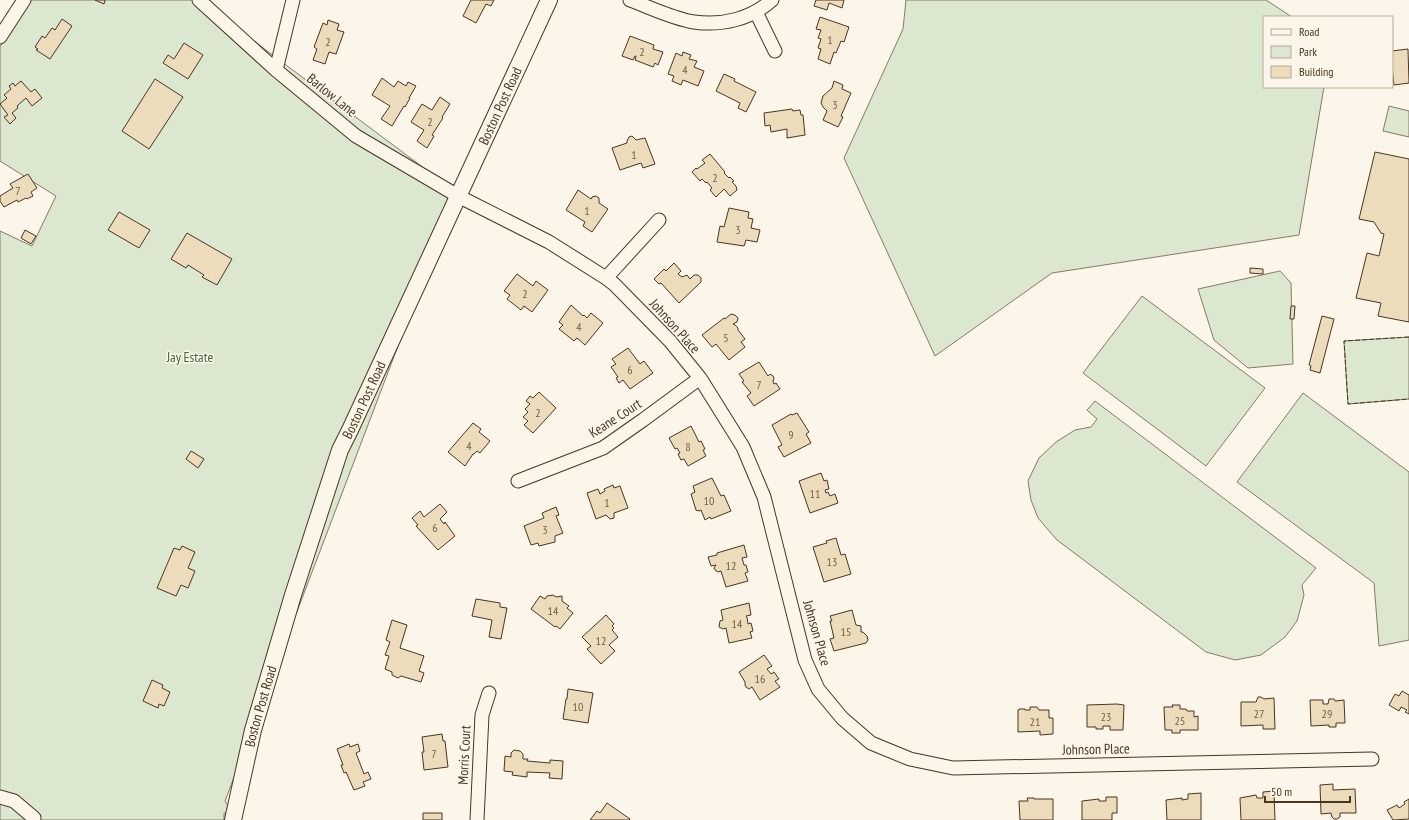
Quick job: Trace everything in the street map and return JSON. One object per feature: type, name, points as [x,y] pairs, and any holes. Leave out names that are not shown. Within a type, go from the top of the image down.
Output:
[{"type":"main road","name":"Boston Post Road","points":[[232,820],[253,730],[293,595],[340,450],[549,0]]},
{"type":"street","points":[[0,37],[24,0]]},
{"type":"street","name":"Barlow Lane","points":[[199,0],[276,70],[356,136],[458,196]]},
{"type":"street","points":[[276,70],[294,0]]},
{"type":"street","points":[[630,0],[693,22],[716,23],[752,15],[772,0]]},
{"type":"street","points":[[756,12],[774,51]]},
{"type":"street","name":"Johnson Place","points":[[458,196],[548,242],[614,284],[670,341],[700,378],[743,447],[764,497],[805,660],[818,689],[842,718],[871,742],[910,759],[953,768],[1372,759]]},
{"type":"street","points":[[606,278],[659,220]]},
{"type":"street","name":"Keane Court","points":[[518,481],[603,448],[700,378]]},
{"type":"street","name":"Morris Court","points":[[477,820],[482,715],[489,693]]},
{"type":"street","points":[[0,797],[14,801],[34,818]]},
{"type":"green space","name":"Jay Estate","points":[[28,0],[199,0],[468,201],[457,196],[444,225],[225,801],[233,815],[224,813],[224,820],[0,820],[0,231],[32,246],[56,196],[0,161],[0,47]]},
{"type":"green space","points":[[906,0],[1266,0],[1290,16],[1263,16],[1263,88],[1324,88],[1299,235],[1052,273],[935,356],[844,158],[903,29]]},
{"type":"green space","points":[[1389,106],[1409,111],[1409,137],[1383,131]]},
{"type":"green space","points":[[1280,271],[1291,283],[1293,364],[1248,368],[1214,340],[1198,289]]},
{"type":"green space","points":[[1142,296],[1265,388],[1206,466],[1083,373]]},
{"type":"green space","points":[[1409,337],[1409,399],[1348,404],[1344,341]]},
{"type":"green space","points":[[1303,393],[1409,472],[1409,640],[1379,646],[1374,583],[1237,482]]},
{"type":"green space","points":[[1095,401],[1316,568],[1302,585],[1304,595],[1297,621],[1285,637],[1261,655],[1235,660],[1206,652],[1057,540],[1038,518],[1031,500],[1028,481],[1039,458],[1056,442],[1075,430],[1091,427],[1097,419],[1087,410]]},
{"type":"building","points":[[95,0],[105,0],[104,4]]},
{"type":"building","points":[[471,0],[494,0],[491,6],[486,4],[476,23],[463,16]]},
{"type":"building","points":[[816,0],[844,0],[842,8],[829,3],[827,10],[814,6]]},
{"type":"building","points":[[820,17],[849,27],[844,42],[841,41],[836,53],[834,52],[830,64],[818,59],[821,49],[818,48],[821,39],[818,38],[821,30],[816,29]]},
{"type":"building","points":[[62,19],[72,26],[50,59],[36,50],[38,49],[35,47],[42,36],[45,38],[52,28],[55,30]]},
{"type":"building","points":[[328,20],[339,24],[337,30],[344,32],[336,54],[329,52],[325,64],[313,60],[317,49],[314,47],[323,23],[327,25]]},
{"type":"building","points":[[630,36],[654,45],[653,49],[663,52],[658,65],[655,63],[653,67],[635,60],[636,56],[633,60],[622,56]]},
{"type":"building","points":[[184,43],[203,55],[188,79],[163,63],[168,55],[174,59]]},
{"type":"building","points":[[1408,49],[1409,83],[1394,85],[1393,51]]},
{"type":"building","points":[[683,52],[691,55],[689,59],[697,61],[694,67],[704,71],[698,86],[683,80],[681,85],[672,81],[674,76],[668,74],[676,53],[682,56]]},
{"type":"building","points":[[724,74],[756,92],[746,112],[738,108],[740,103],[716,91]]},
{"type":"building","points":[[382,78],[394,87],[398,81],[406,86],[408,82],[416,86],[405,107],[404,106],[392,126],[381,119],[390,106],[372,95]]},
{"type":"building","points":[[155,79],[183,97],[149,149],[122,131]]},
{"type":"building","points":[[21,81],[31,92],[35,89],[42,98],[32,106],[26,98],[12,113],[16,118],[10,124],[4,117],[8,115],[0,104],[7,98],[4,95],[11,89],[9,86],[13,83],[15,86]]},
{"type":"building","points":[[834,81],[843,85],[842,89],[851,93],[838,127],[823,120],[827,111],[821,103],[823,96],[832,88]]},
{"type":"building","points":[[440,97],[450,104],[432,135],[434,136],[427,148],[417,141],[424,130],[411,122],[422,104],[432,110]]},
{"type":"building","points":[[792,109],[793,111],[800,110],[801,115],[803,115],[805,135],[787,138],[787,129],[771,132],[770,125],[765,126],[764,113]]},
{"type":"building","points":[[632,136],[636,140],[645,138],[655,164],[643,168],[641,163],[620,170],[612,148],[627,143],[629,137]]},
{"type":"building","points":[[1375,152],[1409,159],[1409,322],[1378,316],[1381,303],[1356,298],[1367,253],[1379,256],[1384,234],[1381,233],[1374,222],[1359,219]]},
{"type":"building","points":[[710,154],[725,172],[724,173],[734,181],[732,182],[736,186],[737,190],[730,196],[724,189],[716,197],[710,190],[712,188],[707,182],[706,183],[702,179],[700,181],[692,172],[705,163],[702,160]]},
{"type":"building","points":[[28,174],[37,188],[31,192],[33,196],[18,202],[17,200],[4,207],[0,201],[0,196],[13,188],[10,184]]},
{"type":"building","points":[[578,190],[591,199],[592,197],[596,196],[599,198],[599,203],[608,209],[592,232],[583,226],[585,222],[566,210]]},
{"type":"building","points":[[729,208],[749,212],[748,218],[753,219],[751,228],[760,230],[757,242],[746,240],[744,246],[717,242],[720,226],[724,227]]},
{"type":"building","points":[[119,212],[150,230],[139,248],[108,230]]},
{"type":"building","points":[[25,230],[36,236],[31,244],[21,238]]},
{"type":"building","points":[[187,233],[232,259],[217,285],[202,277],[204,275],[188,265],[186,268],[171,259]]},
{"type":"building","points":[[674,263],[681,271],[678,274],[682,277],[687,275],[690,279],[694,275],[698,275],[701,278],[701,282],[679,303],[661,283],[659,284],[654,279],[664,269],[666,271]]},
{"type":"building","points":[[1250,268],[1263,269],[1263,274],[1250,273]]},
{"type":"building","points":[[517,274],[533,286],[536,281],[548,290],[532,312],[524,306],[521,310],[507,299],[510,295],[504,291]]},
{"type":"building","points":[[571,305],[583,316],[584,315],[587,318],[591,313],[603,323],[585,345],[577,338],[574,341],[559,329],[563,325],[559,322]]},
{"type":"building","points":[[1291,306],[1295,306],[1294,319],[1290,319]]},
{"type":"building","points":[[731,314],[738,318],[737,322],[733,324],[738,328],[745,339],[741,342],[745,347],[729,360],[716,344],[712,347],[702,335]]},
{"type":"building","points":[[1322,316],[1334,319],[1320,373],[1310,370],[1311,366],[1309,365]]},
{"type":"building","points":[[628,348],[640,364],[644,361],[653,373],[630,389],[623,380],[619,383],[616,378],[618,377],[611,367],[616,364],[612,359]]},
{"type":"building","points":[[759,362],[768,376],[770,374],[773,376],[774,384],[776,383],[780,389],[754,406],[747,396],[751,393],[742,382],[744,381],[739,374]]},
{"type":"building","points":[[539,392],[556,408],[533,433],[524,425],[528,421],[523,417],[528,412],[525,409],[530,404],[526,401],[530,396],[533,398]]},
{"type":"building","points":[[797,413],[809,432],[806,434],[811,443],[784,457],[778,447],[782,445],[772,425],[791,414]]},
{"type":"building","points":[[473,423],[481,429],[479,432],[490,441],[480,453],[477,451],[473,454],[465,466],[448,452]]},
{"type":"building","points":[[691,426],[699,442],[701,441],[705,449],[703,450],[706,456],[688,466],[684,459],[681,460],[678,454],[680,453],[677,448],[675,449],[669,438]]},
{"type":"building","points":[[191,451],[204,459],[198,468],[186,459]]},
{"type":"building","points":[[821,473],[824,481],[827,480],[829,489],[825,490],[826,493],[828,492],[830,496],[835,494],[838,503],[810,513],[799,481]]},
{"type":"building","points":[[712,478],[721,496],[724,495],[731,511],[705,520],[701,510],[696,510],[691,494],[695,492],[693,486]]},
{"type":"building","points":[[613,485],[614,488],[620,486],[628,508],[614,513],[614,518],[610,519],[606,515],[596,519],[587,493],[598,489],[600,494],[605,491],[604,489]]},
{"type":"building","points":[[440,504],[447,512],[440,519],[444,524],[445,522],[455,536],[438,550],[416,526],[418,525],[412,518],[420,511],[424,517]]},
{"type":"building","points":[[556,507],[559,515],[556,516],[563,533],[555,536],[555,542],[539,546],[538,543],[531,545],[524,526],[544,518],[542,513]]},
{"type":"building","points":[[836,538],[841,555],[845,554],[851,574],[824,582],[813,547],[827,543],[826,541]]},
{"type":"building","points":[[744,545],[747,557],[742,558],[748,572],[745,573],[748,581],[726,587],[721,571],[718,572],[715,570],[714,568],[716,565],[711,566],[708,557]]},
{"type":"building","points":[[182,546],[195,552],[188,568],[195,571],[188,588],[181,585],[176,596],[157,588],[174,548],[180,550]]},
{"type":"building","points":[[553,595],[556,597],[562,596],[562,601],[569,606],[567,608],[573,613],[560,629],[531,609],[540,596],[545,599],[547,596]]},
{"type":"building","points":[[476,599],[500,603],[500,607],[507,608],[501,639],[489,637],[492,620],[472,616]]},
{"type":"building","points":[[749,603],[751,615],[746,616],[748,624],[751,623],[753,631],[750,632],[752,638],[729,643],[726,628],[723,629],[719,627],[720,621],[723,620],[721,610]]},
{"type":"building","points":[[852,610],[856,625],[861,626],[861,632],[867,636],[868,640],[866,643],[834,651],[830,639],[834,638],[830,616]]},
{"type":"building","points":[[606,615],[614,624],[612,626],[614,628],[612,630],[618,637],[609,645],[615,651],[601,664],[587,649],[591,646],[582,637]]},
{"type":"building","points":[[392,620],[407,625],[400,648],[424,656],[419,671],[424,673],[421,682],[401,676],[398,678],[392,675],[392,672],[385,669],[389,656],[385,655],[390,642],[386,640]]},
{"type":"building","points":[[764,655],[772,666],[767,669],[771,674],[774,672],[779,679],[775,681],[780,687],[760,700],[752,687],[749,689],[746,687],[745,682],[739,672]]},
{"type":"building","points":[[152,680],[163,685],[162,688],[170,692],[164,706],[159,704],[158,708],[143,701]]},
{"type":"building","points":[[568,689],[593,693],[588,723],[563,719]]},
{"type":"building","points":[[1402,691],[1409,695],[1409,714],[1405,712],[1407,710],[1401,707],[1399,711],[1389,705],[1395,694],[1399,696]]},
{"type":"building","points":[[1258,697],[1264,699],[1274,698],[1275,729],[1263,729],[1263,725],[1241,726],[1241,702],[1256,702]]},
{"type":"building","points":[[1329,699],[1334,699],[1335,701],[1344,700],[1345,723],[1336,723],[1336,727],[1329,727],[1329,725],[1311,726],[1310,700],[1323,700],[1323,704],[1328,704]]},
{"type":"building","points":[[1087,705],[1124,705],[1123,730],[1110,730],[1110,726],[1103,726],[1103,729],[1087,727]]},
{"type":"building","points":[[1172,705],[1180,705],[1180,709],[1194,711],[1194,717],[1198,716],[1198,730],[1180,730],[1180,733],[1172,733],[1172,730],[1165,730],[1164,707],[1173,707]]},
{"type":"building","points":[[1030,707],[1037,707],[1039,710],[1049,710],[1049,718],[1053,718],[1053,734],[1040,735],[1040,731],[1018,732],[1018,710],[1030,710]]},
{"type":"building","points":[[442,734],[443,741],[445,741],[448,767],[424,770],[422,737]]},
{"type":"building","points":[[349,744],[350,747],[358,744],[360,751],[356,753],[364,774],[368,772],[371,779],[363,782],[365,786],[354,790],[346,772],[344,773],[341,765],[343,765],[337,749]]},
{"type":"building","points":[[514,750],[520,751],[523,754],[523,759],[528,759],[527,761],[550,763],[550,760],[563,761],[562,779],[549,778],[550,773],[527,772],[527,777],[512,775],[513,772],[504,771],[505,756],[511,757],[511,753]]},
{"type":"building","points":[[1333,784],[1333,790],[1355,789],[1356,813],[1340,813],[1340,817],[1337,819],[1332,817],[1331,813],[1321,814],[1320,785]]},
{"type":"building","points":[[1274,791],[1275,820],[1241,820],[1240,798],[1256,795],[1257,798],[1263,798],[1263,792]]},
{"type":"building","points":[[1201,793],[1201,820],[1167,820],[1166,800],[1182,798],[1182,800],[1188,799],[1188,794]]},
{"type":"building","points":[[1106,797],[1117,797],[1117,813],[1112,813],[1112,820],[1082,820],[1082,801],[1099,799],[1099,801],[1106,801]]},
{"type":"building","points":[[1027,798],[1053,799],[1053,820],[1020,820],[1019,801],[1028,801]]},
{"type":"building","points":[[1409,799],[1409,819],[1393,820],[1387,810],[1397,805],[1399,808]]},
{"type":"building","points":[[607,803],[630,819],[590,820],[597,811],[600,813]]},
{"type":"building","points":[[423,813],[442,813],[442,820],[423,820]]},
{"type":"fence","points":[[1409,337],[1344,341],[1348,404],[1409,399]]}]
